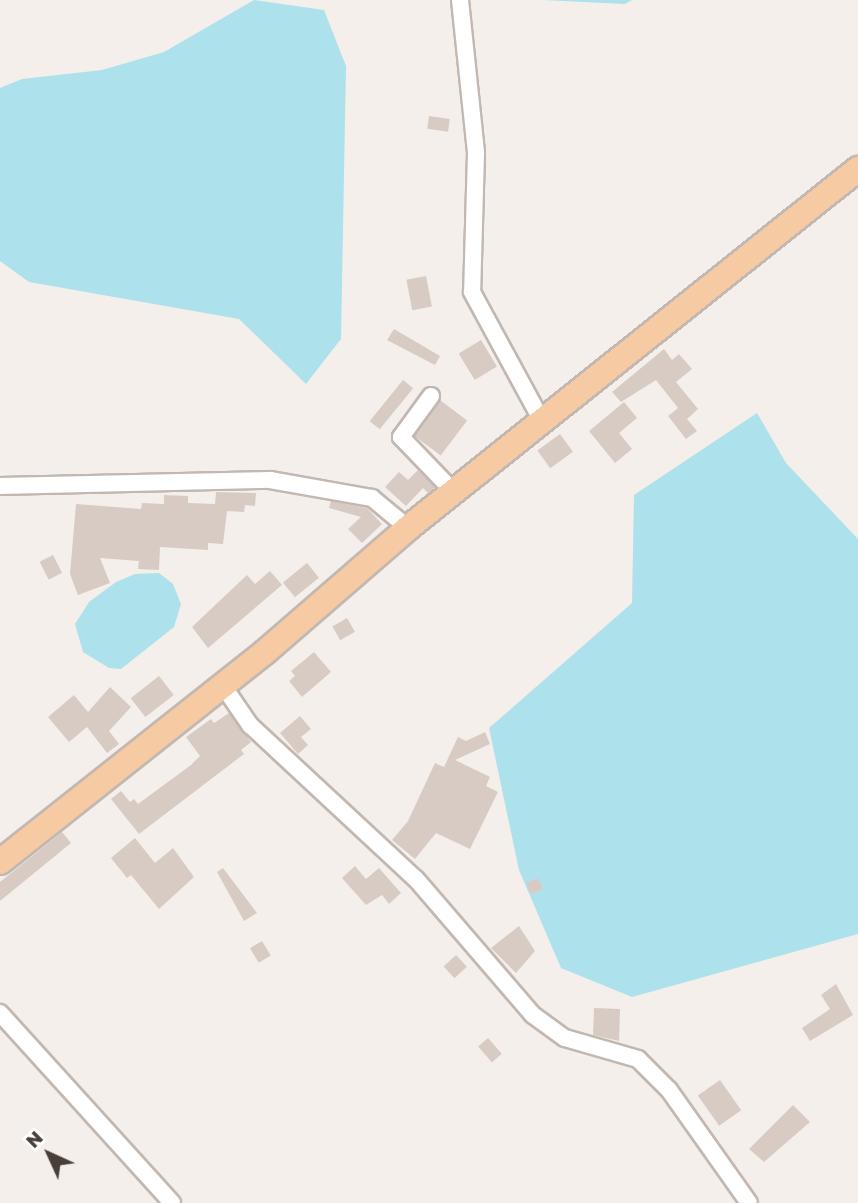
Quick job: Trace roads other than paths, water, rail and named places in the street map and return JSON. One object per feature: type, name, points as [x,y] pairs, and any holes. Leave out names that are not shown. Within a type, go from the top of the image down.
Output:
[{"type":"main road","points":[[0,862],[222,684],[408,528],[858,169]]},
{"type":"street","points":[[460,0],[475,153],[472,292],[542,421]]},
{"type":"street","points":[[431,396],[401,437],[454,492]]},
{"type":"street","points":[[0,486],[270,480],[372,498],[408,528]]},
{"type":"street","points":[[222,684],[250,725],[416,879],[533,1015],[565,1038],[638,1059],[669,1090],[749,1203]]},
{"type":"street","points":[[0,1013],[172,1203]]},
{"type":"water","points":[[254,0],[324,10],[346,66],[341,339],[306,384],[239,319],[29,282],[0,261],[0,88],[22,79],[102,70],[164,52]]},
{"type":"water","points":[[543,0],[632,0],[625,4]]},
{"type":"water","points":[[757,413],[786,463],[858,539],[858,934],[632,997],[561,968],[519,870],[489,728],[632,603],[634,495]]},
{"type":"water","points":[[159,573],[173,584],[181,604],[174,627],[121,669],[109,668],[83,652],[75,624],[89,602],[116,582],[135,574]]}]
